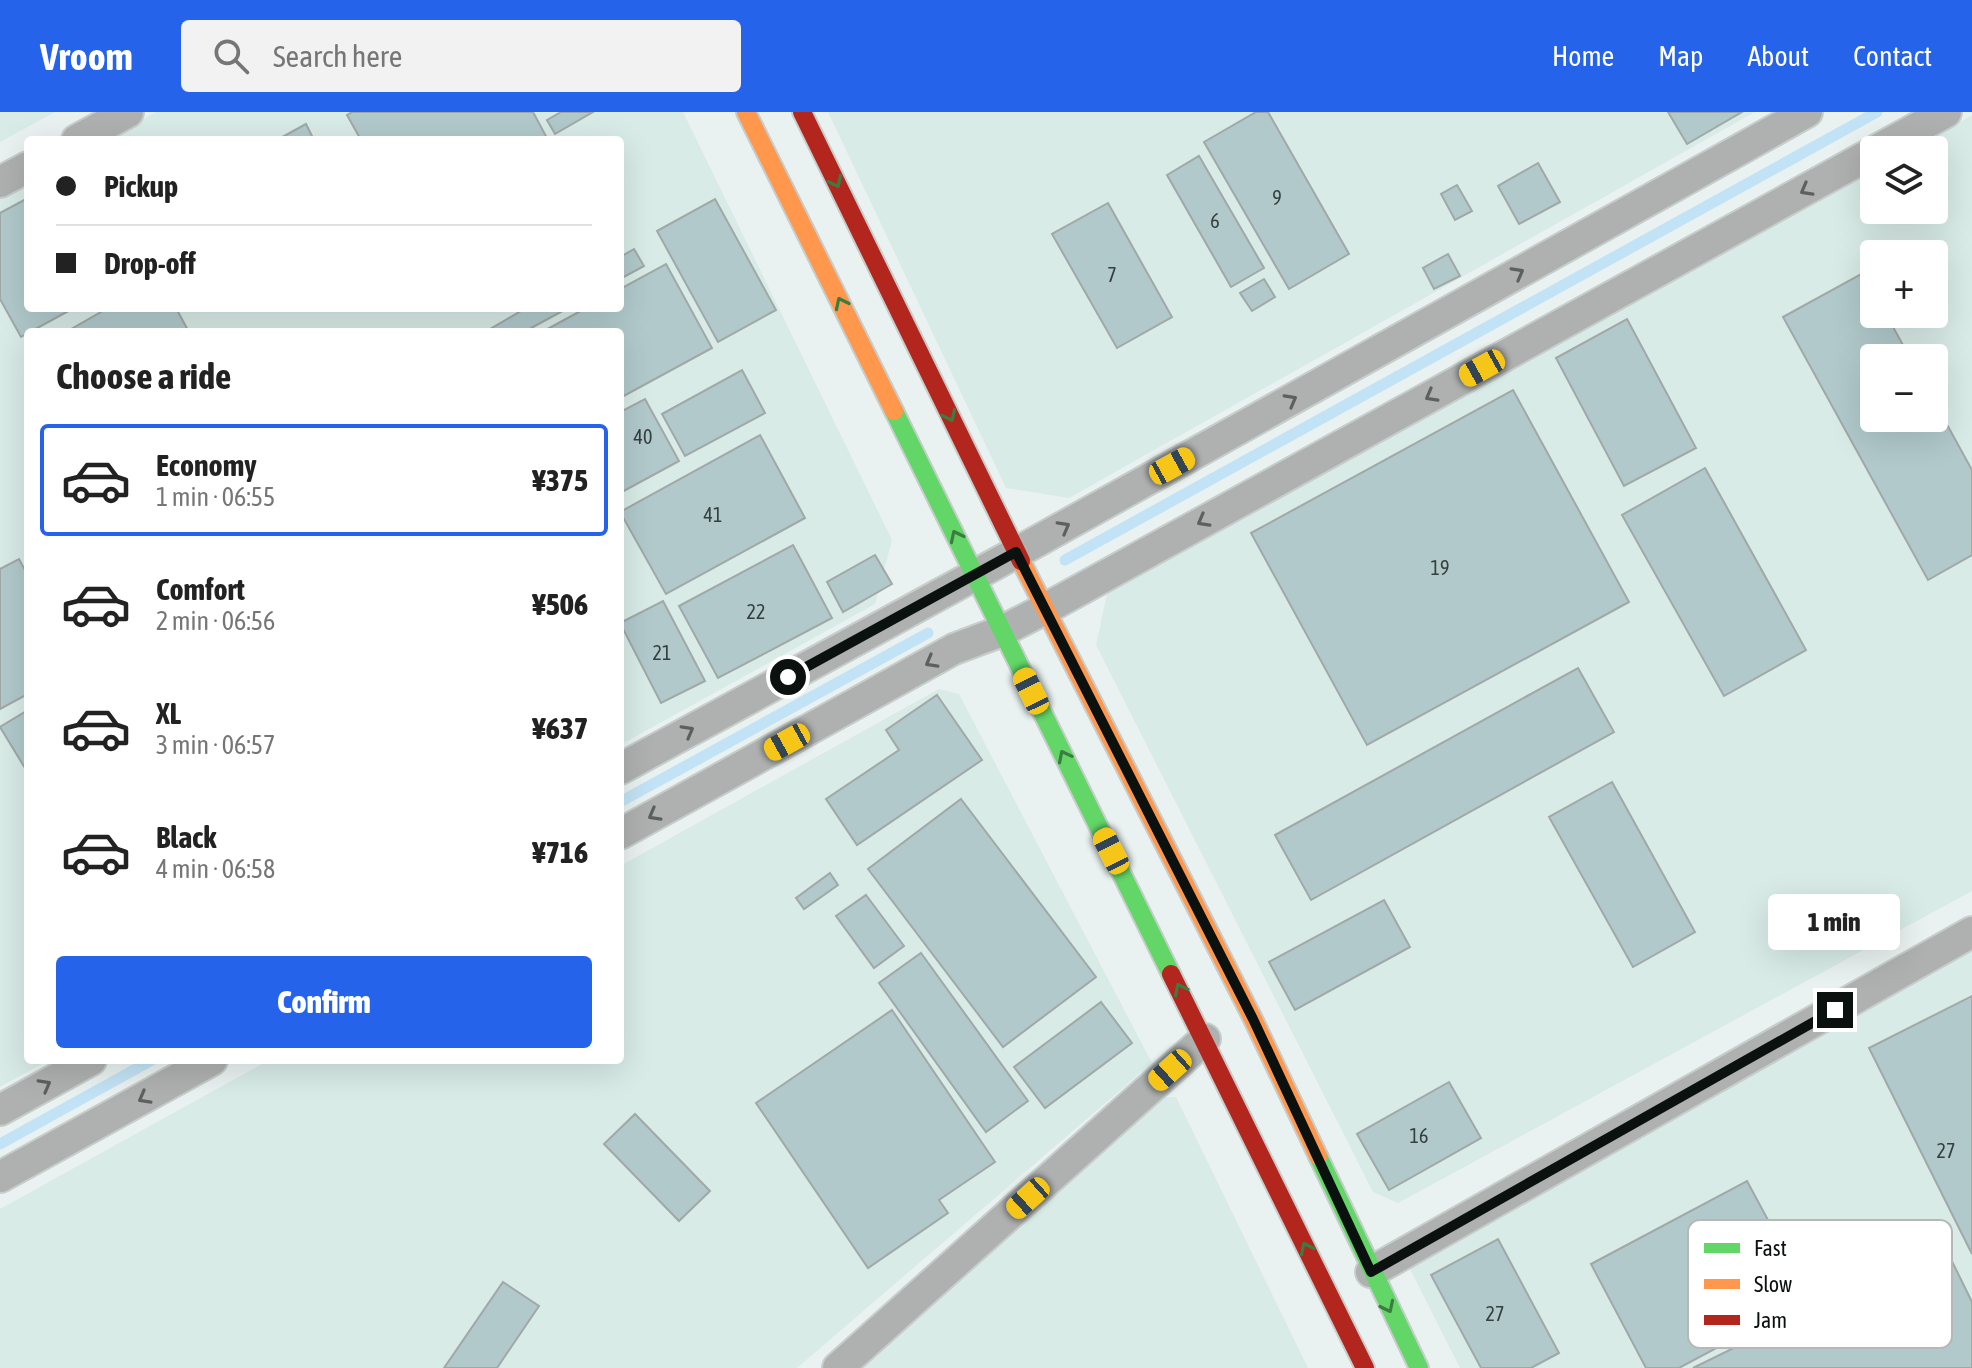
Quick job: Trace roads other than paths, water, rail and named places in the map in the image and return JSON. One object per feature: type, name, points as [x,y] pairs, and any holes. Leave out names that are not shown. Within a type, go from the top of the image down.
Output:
[{"type":"street","points":[[84,136],[128,112]]},
{"type":"street","points":[[746,112],[1365,1368]]},
{"type":"street","points":[[802,112],[1016,552],[1253,1019],[1419,1368]]},
{"type":"street","points":[[624,767],[1807,112]]},
{"type":"street","points":[[1903,136],[1946,112]]},
{"type":"street","points":[[624,832],[954,649],[1002,631],[1045,609],[1860,160]]},
{"type":"street","points":[[0,182],[24,169]]},
{"type":"street","points":[[1371,1272],[1972,932]]},
{"type":"street","points":[[838,1368],[1205,1039]]},
{"type":"street","points":[[0,1110],[84,1064]]},
{"type":"street","points":[[0,1177],[205,1064]]},
{"type":"waterway","points":[[1065,560],[1877,112]]},
{"type":"waterway","points":[[624,800],[928,633]]},
{"type":"waterway","points":[[0,1144],[145,1064]]}]
